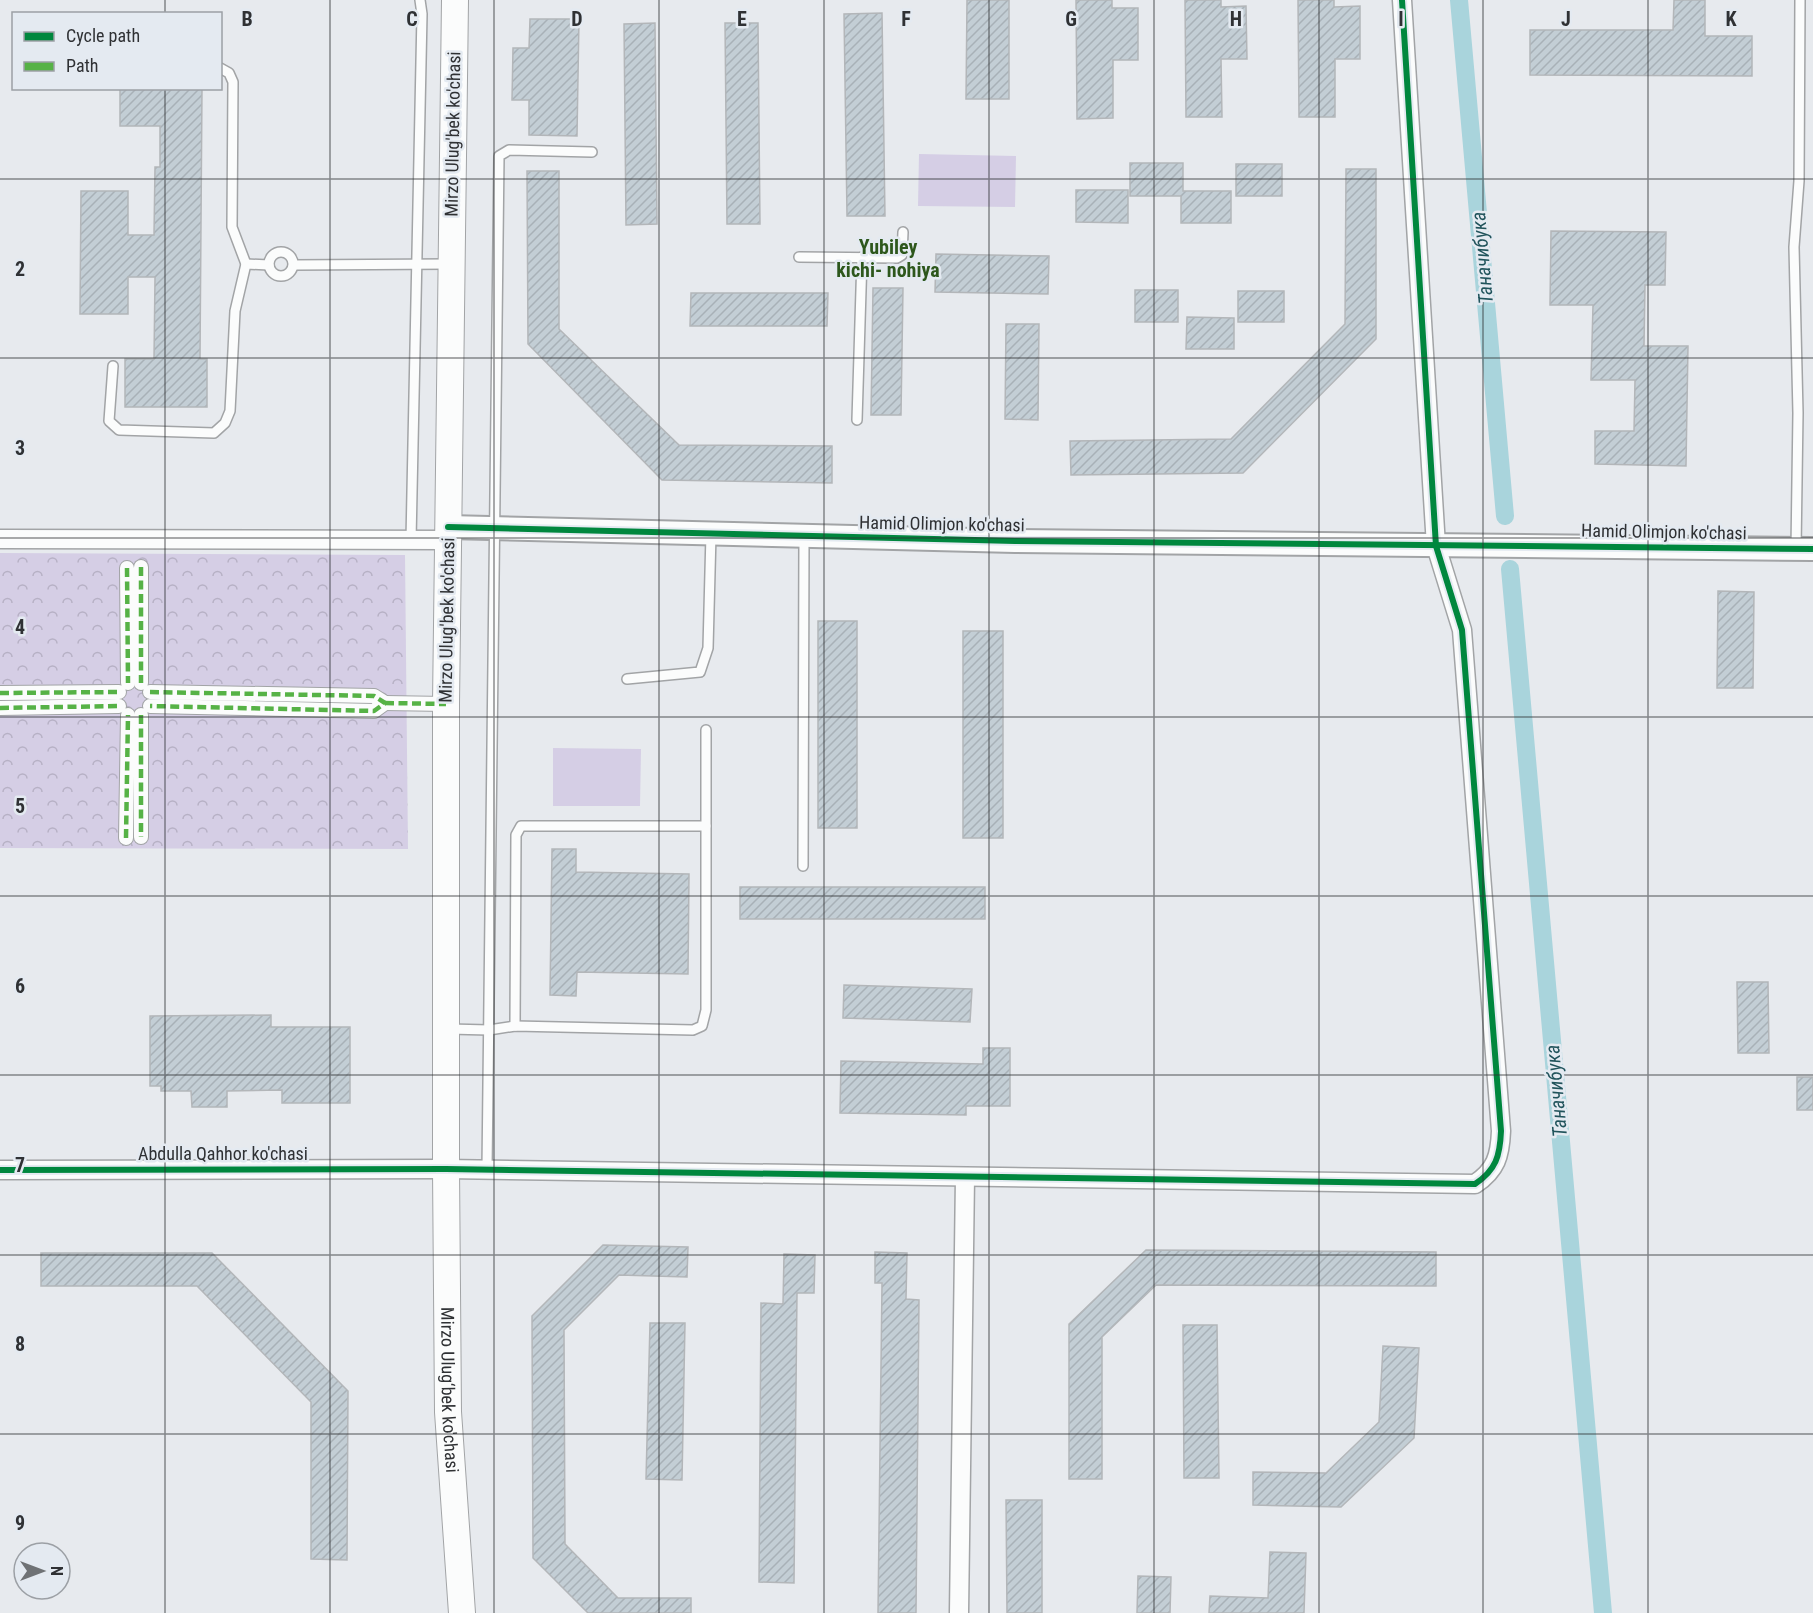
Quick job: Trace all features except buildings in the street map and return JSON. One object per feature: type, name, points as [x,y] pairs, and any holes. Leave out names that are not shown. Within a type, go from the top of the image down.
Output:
[{"type":"main road","name":"Mirzo Ulug'bek ko'chasi","points":[[446,1169],[446,704],[455,0]]},
{"type":"main road","name":"Mirzo Ulug‘bek ko'chasi","points":[[446,1169],[448,1412],[462,1613]]},
{"type":"street","name":"Abdulla Qahhor ko'chasi","points":[[0,1170],[487,1169],[1475,1184],[1488,1175],[1497,1163],[1501,1131],[1462,630],[1436,546],[1402,0]]},
{"type":"street","name":"Hamid Olimjon ko'chasi","points":[[448,533],[494,528],[1015,542],[1805,549]]},
{"type":"street","points":[[0,538],[411,540],[448,533]]},
{"type":"street","points":[[134,567],[135,699],[141,837]]},
{"type":"street","points":[[0,693],[374,711],[385,703],[446,704]]},
{"type":"street","points":[[0,708],[135,699]]},
{"type":"street","points":[[126,838],[135,699]]},
{"type":"street","points":[[959,1613],[965,1177]]},
{"type":"lane","points":[[411,540],[422,14],[420,0]]},
{"type":"lane","points":[[1800,0],[1799,182],[1794,247],[1798,412],[1805,549]]},
{"type":"lane","points":[[113,366],[109,422],[119,430],[214,433],[225,423],[230,411],[235,311],[246,264],[232,227],[232,82],[229,73],[222,69]]},
{"type":"lane","points":[[487,1169],[499,156],[509,150],[592,152]]},
{"type":"lane","points":[[799,257],[897,258],[902,255],[903,232]]},
{"type":"lane","points":[[281,252],[292,258],[294,265],[288,275],[282,277],[275,275],[269,265],[275,254],[281,252]]},
{"type":"lane","points":[[857,420],[862,257]]},
{"type":"lane","points":[[246,264],[269,265]]},
{"type":"lane","points":[[294,265],[452,264]]},
{"type":"lane","points":[[627,679],[700,672],[708,648],[711,534]]},
{"type":"lane","points":[[803,866],[804,536]]},
{"type":"lane","points":[[446,1029],[489,1030],[515,1026],[693,1030],[702,1026],[706,1010],[706,730]]},
{"type":"lane","points":[[515,1026],[516,835],[521,826],[706,826]]},
{"type":"green space","points":[[919,154],[1016,156],[1015,207],[918,206]]},
{"type":"green space","points":[[0,553],[405,555],[408,849],[0,848]]},
{"type":"green space","points":[[553,748],[641,749],[640,806],[553,806]]},
{"type":"waterway","name":"Таначибука","points":[[1459,0],[1505,516]]},
{"type":"waterway","name":"Таначибука","points":[[1510,569],[1603,1613]]},
{"type":"marked path","points":[[141,567],[141,683]]},
{"type":"marked path","points":[[127,568],[128,683]]},
{"type":"marked path","points":[[0,693],[119,692]]},
{"type":"marked path","points":[[150,692],[374,696],[385,703],[374,711],[150,706]]},
{"type":"marked path","points":[[385,703],[446,704]]},
{"type":"marked path","points":[[0,708],[119,706]]},
{"type":"marked path","points":[[126,838],[128,715]]},
{"type":"marked path","points":[[141,715],[141,837]]},
{"type":"cycle path","points":[[0,1170],[446,1169],[1475,1184],[1482,1179],[1496,1162],[1501,1131],[1462,630],[1436,546],[1402,0]]},
{"type":"cycle path","points":[[448,527],[1015,541],[1813,549]]},
{"type":"district","name":"Yubiley kichi- nohiya","points":[[888,258]]}]
